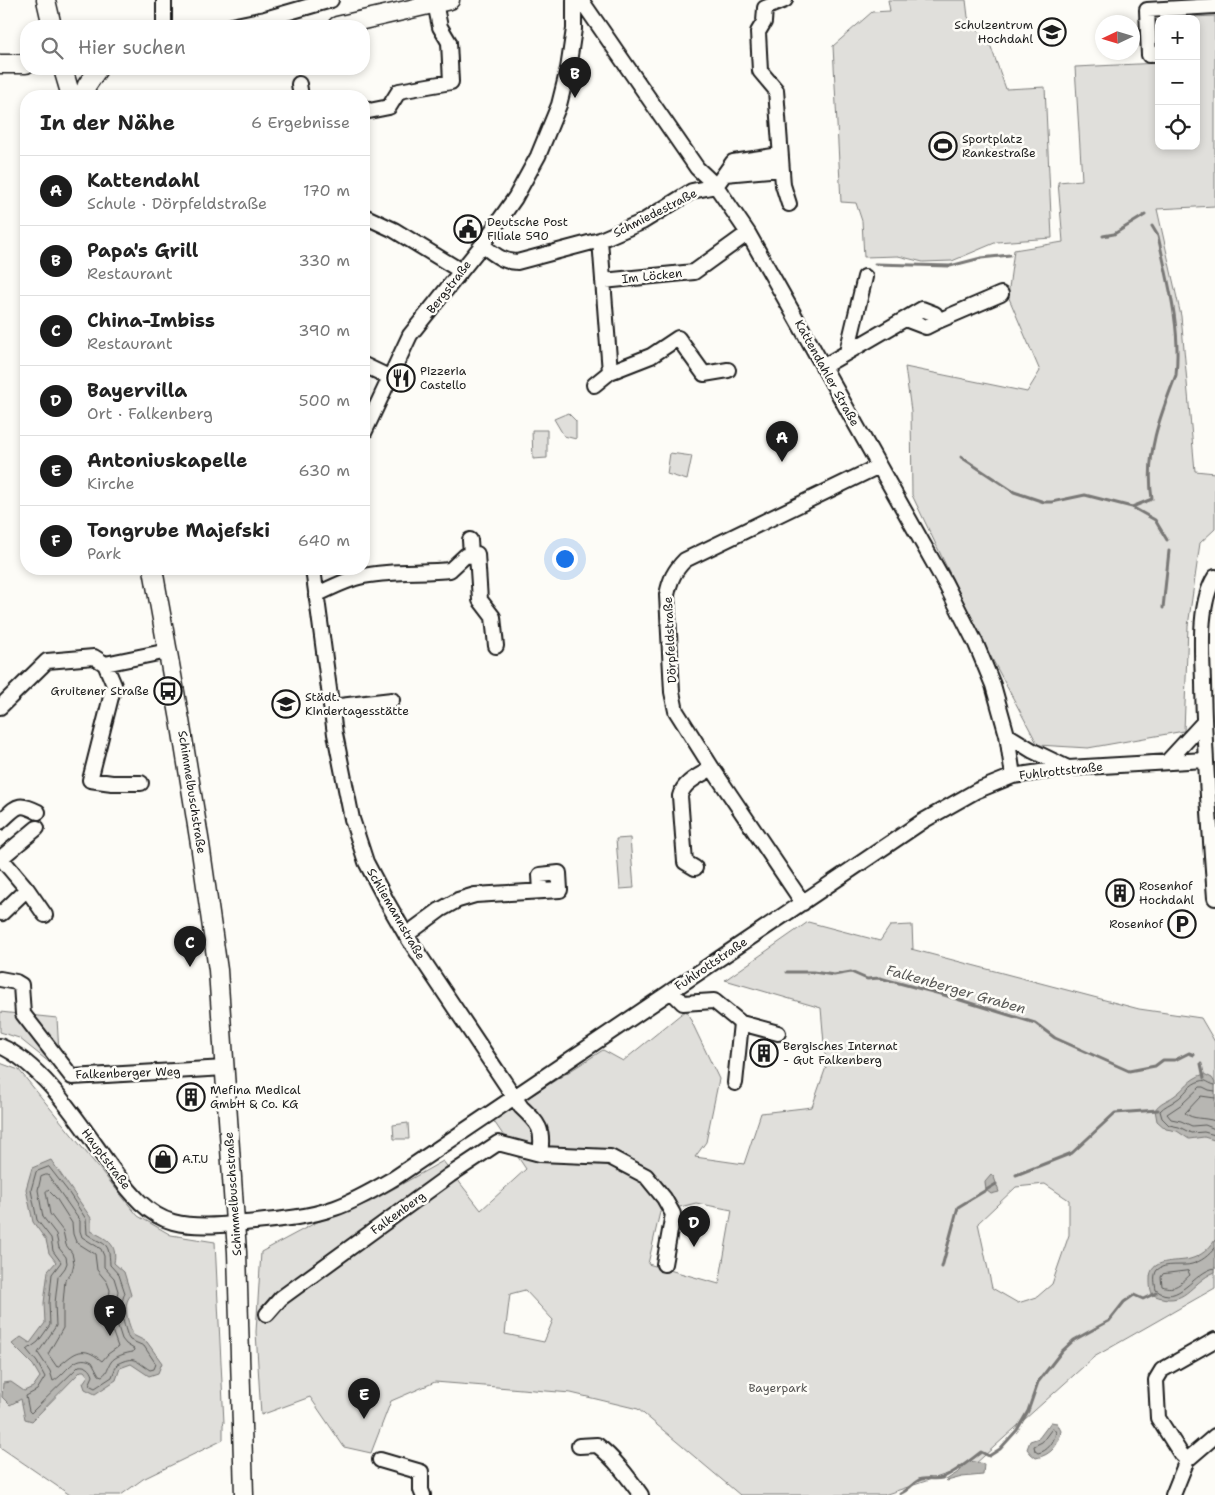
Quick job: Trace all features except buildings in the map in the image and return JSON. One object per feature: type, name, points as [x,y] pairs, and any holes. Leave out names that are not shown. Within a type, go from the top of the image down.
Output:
[{"type":"main road","points":[[42,20],[46,1]]},
{"type":"main road","points":[[46,1],[51,20]]},
{"type":"main road","points":[[363,20],[442,2]]},
{"type":"main road","points":[[65,75],[69,90]]},
{"type":"main road","points":[[85,90],[94,75]]},
{"type":"main road","name":"Schimmelbuschstraße","points":[[154,575],[200,844],[218,970],[235,1224],[244,1495]]},
{"type":"street","points":[[164,0],[164,20]]},
{"type":"street","points":[[260,20],[331,0]]},
{"type":"street","name":"Bergstraße","points":[[370,420],[410,335],[482,245],[515,198],[546,139],[559,105],[568,69],[574,29],[574,0]]},
{"type":"street","name":"Kattendahler Straße","points":[[582,0],[697,168],[716,186],[748,233],[941,576],[976,644],[993,685],[1007,734],[1013,776]]},
{"type":"street","points":[[785,0],[765,8],[764,22],[758,32],[760,71],[776,90],[783,185],[789,204]]},
{"type":"street","points":[[370,111],[389,107],[399,90],[450,82],[449,42],[440,26],[442,2]]},
{"type":"street","points":[[1155,54],[1149,55],[1147,10],[1180,13],[1215,6]]},
{"type":"street","points":[[574,29],[580,23],[593,16]]},
{"type":"street","points":[[716,186],[725,174],[781,162]]},
{"type":"street","name":"Schmiedestraße","points":[[482,245],[502,260],[511,262],[565,250],[600,240],[642,222],[692,191],[716,186]]},
{"type":"street","points":[[370,219],[394,230],[461,271]]},
{"type":"street","name":"Im Löcken","points":[[603,281],[694,272],[748,233]]},
{"type":"street","points":[[600,240],[610,372]]},
{"type":"street","points":[[846,352],[865,277]]},
{"type":"street","points":[[824,366],[905,319],[926,327],[1001,294]]},
{"type":"street","points":[[594,385],[610,372],[650,356],[678,338],[704,374],[728,370]]},
{"type":"street","points":[[370,368],[389,377]]},
{"type":"street","name":"Dörpfeldstraße","points":[[802,903],[676,711],[673,698],[667,595],[669,582],[676,569],[685,560],[879,466]]},
{"type":"street","points":[[470,540],[471,554]]},
{"type":"street","points":[[316,595],[337,585],[376,574],[450,570],[465,556],[477,554],[480,600],[494,617],[496,646]]},
{"type":"street","name":"Schliemannstraße","points":[[314,575],[331,707],[352,819],[362,850],[387,902],[406,935],[515,1098]]},
{"type":"street","points":[[1215,577],[1205,607],[1202,645],[1203,723],[1215,898]]},
{"type":"street","points":[[105,664],[168,650]]},
{"type":"street","points":[[0,707],[47,661],[94,657],[105,664],[114,685],[90,780],[112,783],[141,783]]},
{"type":"street","points":[[331,707],[392,700]]},
{"type":"street","points":[[1167,762],[1203,723]]},
{"type":"street","points":[[1007,734],[1033,751],[1068,768]]},
{"type":"street","name":"Fuhlrottstraße","points":[[235,1224],[296,1218],[336,1208],[396,1177],[936,813],[976,791],[1013,776],[1068,768],[1205,760]]},
{"type":"street","points":[[695,868],[685,862],[680,796],[687,784],[712,768]]},
{"type":"street","points":[[0,822],[18,806],[24,805],[38,812]]},
{"type":"street","points":[[37,828],[0,858],[27,889],[45,915]]},
{"type":"street","points":[[0,912],[27,889]]},
{"type":"street","points":[[406,935],[440,910],[458,900],[475,895],[541,891]]},
{"type":"street","name":"Falkenberger Weg","points":[[0,978],[21,985],[23,1014],[72,1077],[225,1068]]},
{"type":"street","points":[[671,991],[684,1003],[714,1001],[740,1023],[778,1033]]},
{"type":"street","points":[[735,1082],[740,1023]]},
{"type":"street","name":"Hauptstraße","points":[[0,1046],[17,1054],[36,1070],[60,1098],[132,1194],[152,1212],[172,1222],[185,1224],[235,1224]]},
{"type":"street","points":[[515,1098],[521,1107],[537,1122],[542,1139],[540,1154]]},
{"type":"street","name":"Falkenberg","points":[[267,1314],[281,1298],[450,1175],[498,1144],[540,1154],[610,1156],[646,1176],[664,1198],[673,1214],[664,1264]]},
{"type":"street","points":[[1188,1460],[1181,1454],[1158,1418],[1156,1380],[1162,1370],[1215,1340]]},
{"type":"street","points":[[1173,1495],[1188,1460],[1215,1436]]},
{"type":"street","points":[[579,1446],[596,1445],[605,1451],[641,1495]]},
{"type":"street","points":[[380,1460],[421,1472],[421,1490],[423,1495]]},
{"type":"green space","name":"Sportplatz Rankestraße","points":[[888,0],[966,0],[968,17],[991,47],[1006,89],[1045,87],[1052,238],[997,242],[952,261],[923,262],[898,256],[864,257],[862,221],[856,203],[841,202],[833,46],[872,12],[890,11]]},
{"type":"green space","points":[[1215,16],[1215,206],[1157,209],[1181,316],[1195,471],[1215,473],[1215,529],[1200,543],[1188,626],[1184,731],[1088,748],[1038,745],[981,638],[912,495],[911,411],[905,367],[1027,392],[1040,371],[1008,296],[1014,250],[1063,242],[1058,182],[1082,180],[1075,67],[1155,63],[1155,150],[1200,150],[1200,17]]},
{"type":"green space","points":[[568,413],[576,421],[576,439],[564,436],[554,419]]},
{"type":"green space","points":[[532,430],[547,430],[547,458],[533,459]]},
{"type":"green space","points":[[670,453],[692,456],[687,480],[667,474]]},
{"type":"green space","points":[[630,838],[634,888],[620,889],[616,839]]},
{"type":"green space","name":"Bayerpark","points":[[808,922],[880,941],[890,926],[912,925],[913,949],[911,949],[1139,1009],[1201,1018],[1215,1042],[1215,1288],[1094,1357],[974,1465],[884,1495],[740,1495],[638,1409],[571,1393],[435,1382],[391,1401],[371,1453],[344,1447],[310,1397],[261,1415],[256,1332],[261,1252],[317,1222],[370,1202],[443,1161],[481,1210],[526,1169],[493,1120],[603,1050],[623,1061],[686,1010],[719,1079],[706,1142],[695,1157],[744,1164],[761,1113],[812,1107],[826,1067],[821,1008],[725,980]],"holes":[[[1045,1184],[1069,1200],[1069,1235],[1052,1284],[1037,1297],[1018,1303],[992,1288],[978,1223],[1016,1187]],[[696,1203],[732,1210],[719,1284],[648,1264],[660,1212]],[[525,1290],[553,1320],[544,1342],[505,1334],[510,1294]]]},
{"type":"green space","points":[[0,1012],[57,1018],[60,1071],[19,1038],[0,1032]]},
{"type":"green space","points":[[0,1063],[19,1070],[138,1216],[171,1235],[215,1242],[224,1423],[223,1440],[143,1479],[121,1495],[70,1495],[0,1447]]},
{"type":"green space","points":[[408,1123],[409,1139],[394,1139],[393,1125]]},
{"type":"water","points":[[1204,1074],[1212,1078],[1215,1083],[1215,1142],[1204,1137],[1189,1139],[1177,1131],[1166,1129],[1157,1121],[1155,1110],[1161,1103],[1178,1093],[1190,1081]]},
{"type":"water","points":[[51,1160],[91,1218],[91,1231],[110,1242],[115,1256],[114,1263],[124,1272],[131,1295],[126,1309],[133,1335],[147,1342],[162,1363],[158,1373],[149,1376],[131,1364],[120,1368],[116,1380],[95,1394],[85,1389],[83,1383],[88,1376],[84,1371],[81,1371],[32,1421],[25,1419],[21,1399],[10,1405],[2,1397],[3,1383],[11,1382],[24,1391],[33,1387],[40,1377],[33,1365],[12,1344],[21,1337],[30,1343],[45,1323],[44,1303],[48,1271],[56,1262],[49,1253],[46,1240],[33,1222],[26,1189],[32,1168]]},
{"type":"water","points":[[991,1175],[994,1177],[999,1192],[991,1194],[986,1190],[985,1182]]},
{"type":"water","points":[[1215,1240],[1215,1272],[1180,1297],[1173,1299],[1153,1295],[1150,1280],[1154,1268],[1164,1262],[1190,1259],[1198,1256]]},
{"type":"water","points":[[1051,1422],[1057,1423],[1061,1431],[1058,1441],[1050,1452],[1036,1458],[1027,1449],[1030,1441],[1039,1438]]},
{"type":"water","points":[[970,1461],[984,1464],[983,1475],[946,1480],[960,1471]]},
{"type":"waterway","points":[[1103,236],[1114,234],[1145,215]]},
{"type":"waterway","points":[[1132,507],[1152,499],[1150,482],[1152,451],[1160,420],[1176,375],[1177,340],[1173,305],[1158,236],[1152,226]]},
{"type":"waterway","points":[[875,264],[950,266],[981,258],[1010,255]]},
{"type":"waterway","points":[[961,457],[1014,492],[1044,502],[1085,495],[1132,507],[1155,520],[1167,540]]},
{"type":"waterway","points":[[1163,608],[1169,551]]},
{"type":"waterway","name":"Falkenberger Graben","points":[[787,972],[813,972],[834,975],[851,972],[867,979],[880,978],[944,995],[1035,1023],[1055,1038],[1129,1071],[1155,1066],[1163,1060],[1175,1060],[1189,1053],[1194,1055]]},
{"type":"waterway","name":"Falkenberger Graben","points":[[1201,1064],[1204,1078]]},
{"type":"waterway","points":[[1016,1175],[1072,1153],[1115,1113],[1158,1110]]},
{"type":"waterway","points":[[942,1267],[958,1207],[996,1184]]},
{"type":"waterway","points":[[900,1494],[919,1480],[939,1479],[947,1476],[981,1452],[989,1456],[1000,1449],[1017,1430],[1028,1411],[1038,1382],[1062,1351],[1074,1340],[1109,1321],[1124,1302],[1134,1295],[1143,1299],[1156,1293]]},
{"type":"place","name":"Schulzentrum Hochdahl","points":[[1052,32]]},
{"type":"place","name":"Papa's Grill","points":[[575,98]]},
{"type":"place","name":"Sportplatz Rankestraße","points":[[943,146]]},
{"type":"place","name":"Deutsche Post Filiale 590","points":[[468,229]]},
{"type":"place","name":"Pizzeria Castello","points":[[401,378]]},
{"type":"place","name":"Kattendahl","points":[[782,462]]},
{"type":"place","name":"Gruitener Straße","points":[[168,691]]},
{"type":"place","name":"Städt. Kindertagesstätte","points":[[286,704]]},
{"type":"place","name":"Rosenhof Hochdahl","points":[[1120,893]]},
{"type":"place","name":"Rosenhof","points":[[1182,924]]},
{"type":"place","name":"China-Imbiss","points":[[190,967]]},
{"type":"place","name":"Bergisches Internat - Gut Falkenberg","points":[[764,1053]]},
{"type":"place","name":"Mefina Medical GmbH & Co. KG","points":[[191,1097]]},
{"type":"place","name":"A.T.U","points":[[163,1159]]},
{"type":"place","name":"Bayervilla","points":[[694,1247]]},
{"type":"place","name":"Tongrube Majefski","points":[[110,1336]]},
{"type":"place","name":"Antoniuskapelle","points":[[364,1419]]}]
